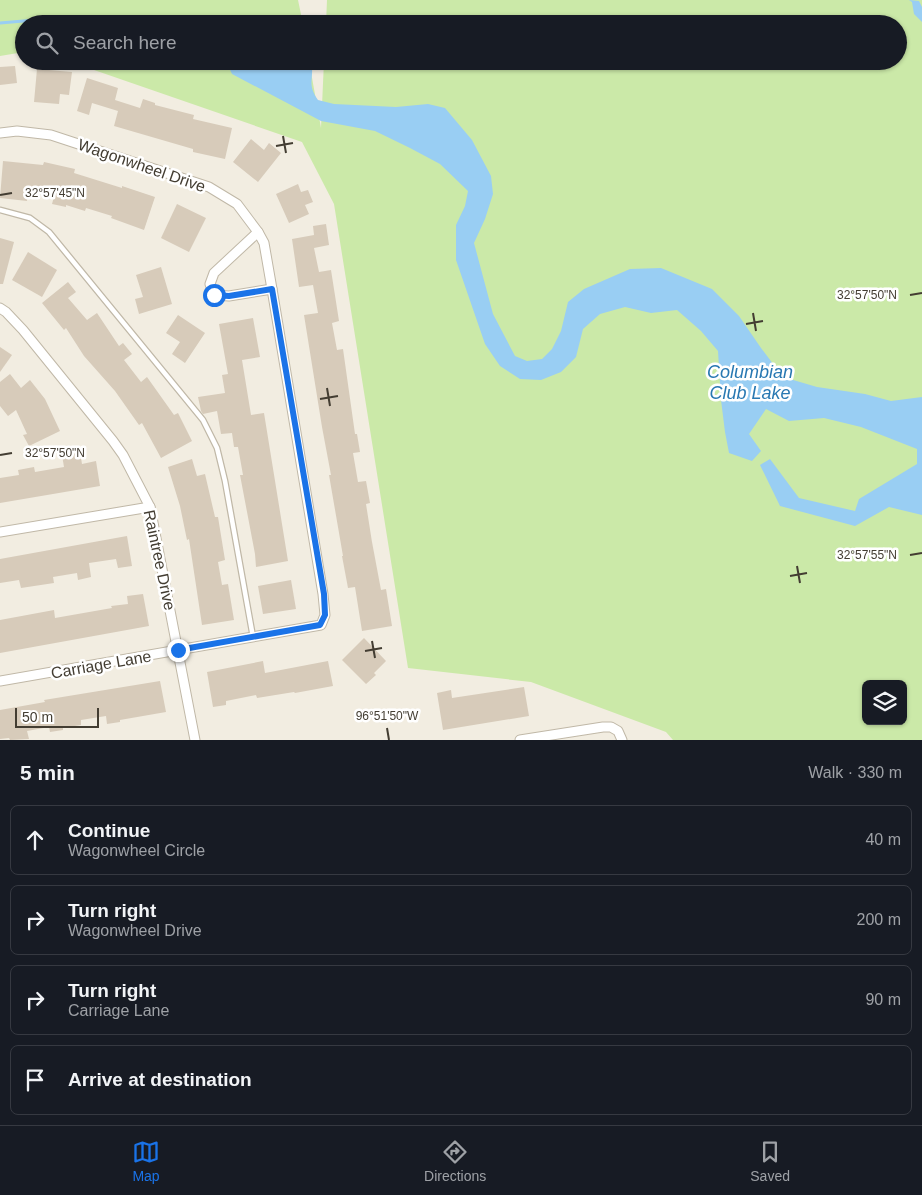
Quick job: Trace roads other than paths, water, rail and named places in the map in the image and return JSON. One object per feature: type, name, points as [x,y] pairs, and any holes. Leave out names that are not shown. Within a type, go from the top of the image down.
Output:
[{"type":"street","name":"Wagonwheel Drive","points":[[0,134],[17,131],[51,135],[209,187],[237,204],[258,232],[264,242],[324,594],[325,615],[320,625]]},
{"type":"street","points":[[258,232],[214,273],[210,284],[214,295],[222,296],[272,289]]},
{"type":"street","name":"Raintree Drive","points":[[0,308],[23,330],[113,441],[123,455],[150,507],[195,740]]},
{"type":"street","points":[[0,532],[150,507]]},
{"type":"street","name":"Carriage Lane","points":[[0,682],[320,625]]},
{"type":"street","points":[[520,740],[611,727],[618,731],[622,740]]},
{"type":"lane","points":[[0,210],[30,218],[49,232],[202,420],[217,448],[225,481],[254,637]]},
{"type":"water","points":[[909,0],[919,1],[922,7],[922,22],[914,14],[912,2]]},
{"type":"water","name":"Columbian Club Lake","points":[[230,70],[312,70],[312,89],[318,100],[334,104],[396,107],[428,104],[445,108],[472,140],[491,176],[493,194],[485,219],[474,243],[493,314],[515,356],[527,361],[542,359],[552,349],[561,331],[568,302],[584,289],[630,269],[661,268],[712,289],[739,316],[783,377],[817,387],[865,394],[891,401],[922,397],[922,515],[889,507],[855,526],[780,506],[760,465],[770,459],[799,498],[855,511],[859,499],[917,464],[917,449],[861,427],[824,418],[789,421],[766,409],[749,434],[761,451],[752,461],[729,453],[721,400],[718,351],[701,331],[677,310],[651,313],[625,307],[600,314],[583,329],[576,357],[561,372],[541,380],[520,379],[500,366],[485,344],[456,260],[456,225],[465,206],[468,191],[440,164],[410,148],[375,131],[321,121],[232,74]]},
{"type":"waterway","points":[[0,23],[15,22]]}]
